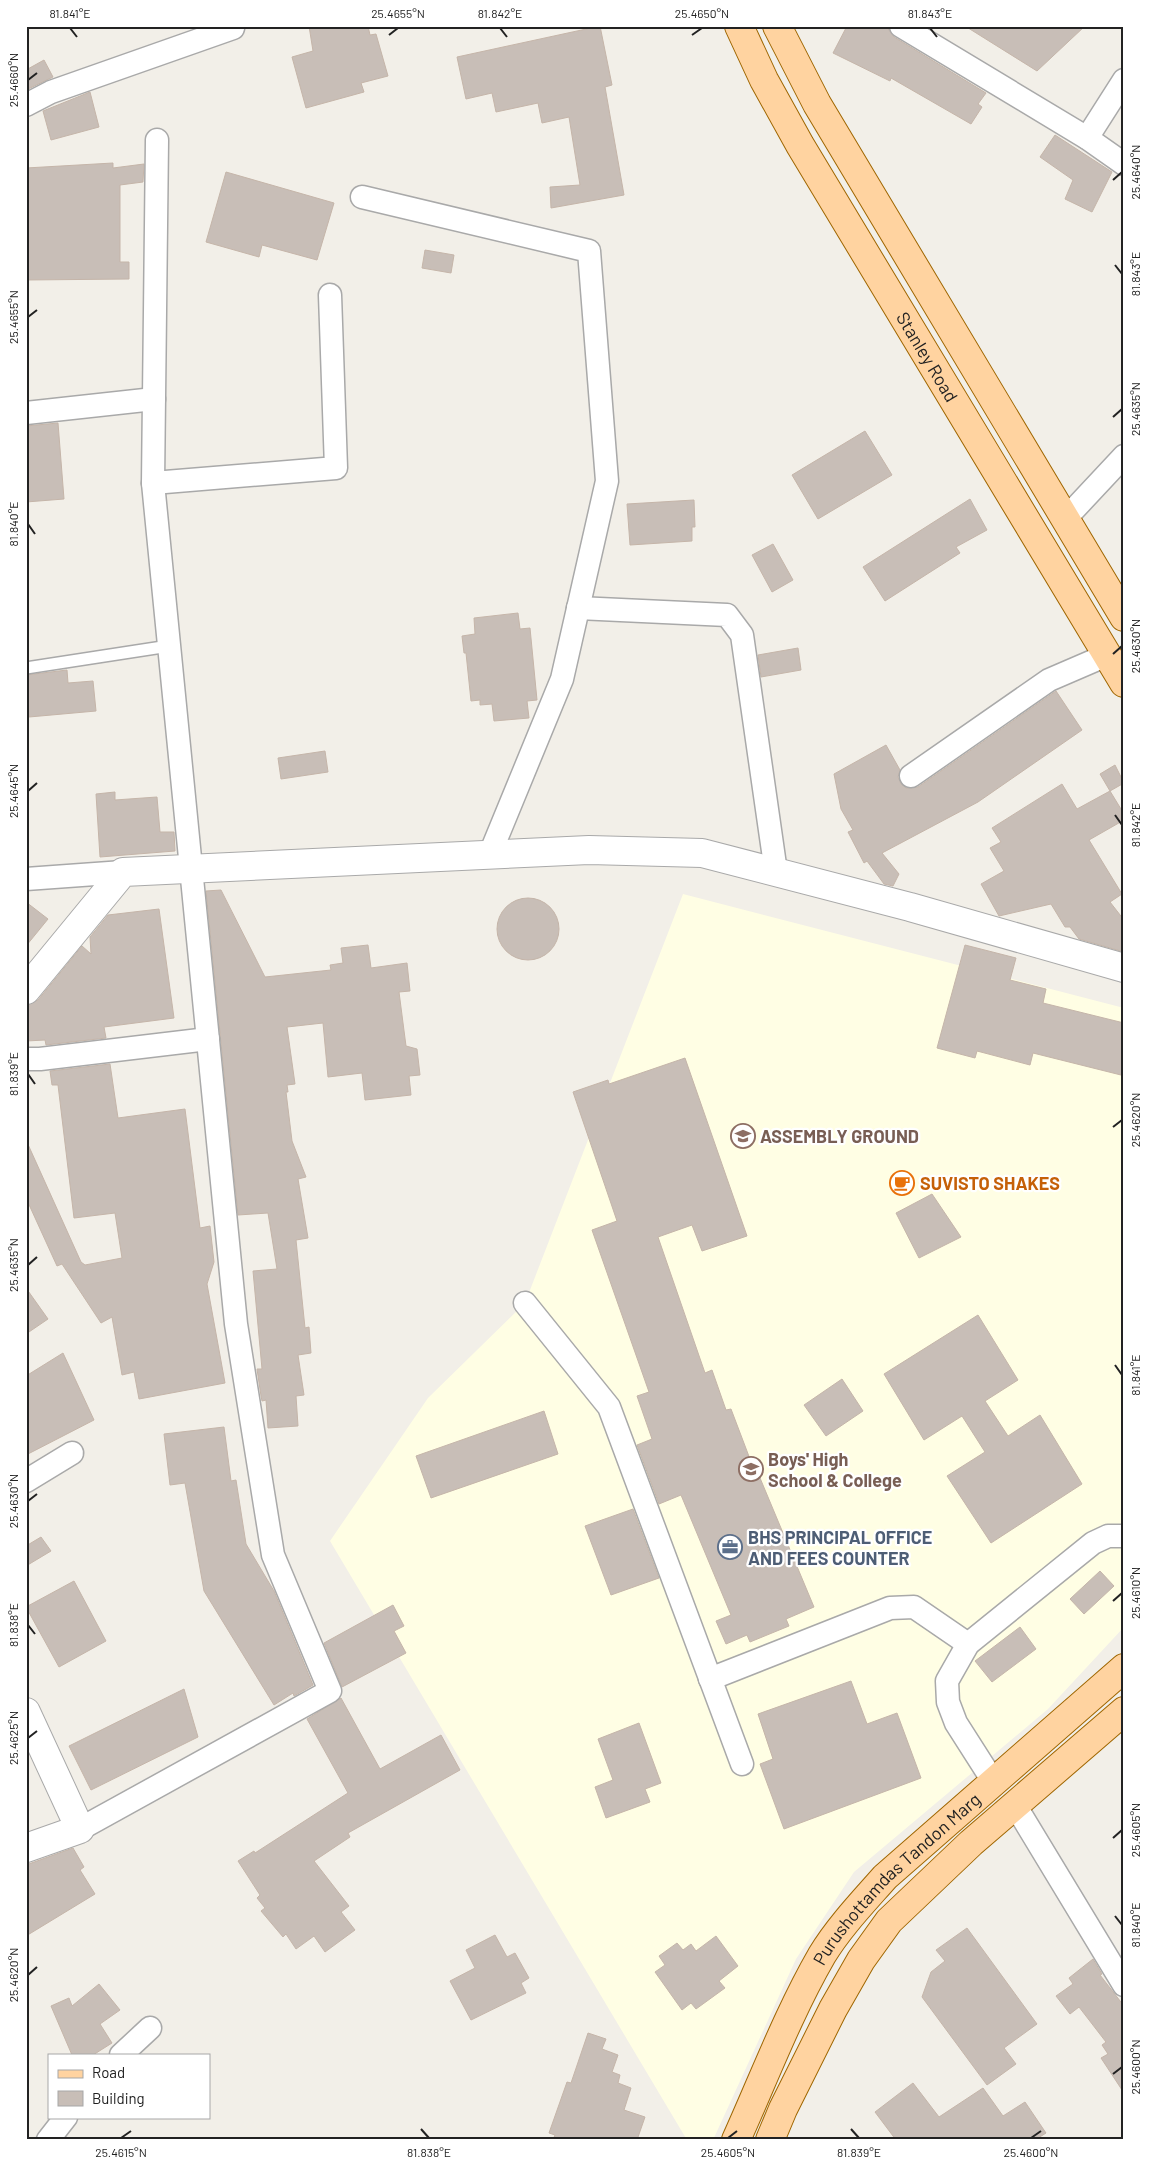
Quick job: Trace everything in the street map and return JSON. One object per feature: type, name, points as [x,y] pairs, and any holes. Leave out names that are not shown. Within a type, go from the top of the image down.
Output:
[{"type":"main road","name":"Stanley Road","points":[[739,26],[764,80],[800,145],[1124,683]]},
{"type":"main road","name":"Stanley Road","points":[[777,26],[817,104],[1124,617]]},
{"type":"main road","name":"Purushottamdas Tandon Marg","points":[[736,2140],[799,1998],[823,1954],[851,1916],[885,1878],[993,1781],[1124,1668]]},
{"type":"main road","name":"Purushottamdas Tandon Marg","points":[[770,2140],[782,2109],[833,2009],[861,1960],[890,1921],[931,1880],[1124,1711]]},
{"type":"street","points":[[902,26],[1087,138],[1124,164]]},
{"type":"street","points":[[26,105],[51,92],[233,28]]},
{"type":"street","points":[[1087,138],[1124,80]]},
{"type":"street","points":[[26,1848],[80,1829],[330,1692],[273,1555],[236,1324],[153,483],[158,140]]},
{"type":"street","points":[[362,196],[589,251],[607,482],[562,679],[490,854]]},
{"type":"street","points":[[153,483],[336,468],[330,295]]},
{"type":"street","points":[[26,413],[154,400]]},
{"type":"street","points":[[1066,518],[1124,456]]},
{"type":"street","points":[[578,608],[727,615],[742,635],[776,872]]},
{"type":"street","points":[[911,776],[1048,680],[1107,655]]},
{"type":"street","points":[[26,879],[191,868],[589,850],[702,853],[910,907],[1124,968]]},
{"type":"street","points":[[26,990],[123,872]]},
{"type":"street","points":[[26,1058],[40,1059],[208,1038]]},
{"type":"street","points":[[525,1303],[609,1407],[742,1764]]},
{"type":"street","points":[[26,1481],[72,1453]]},
{"type":"street","points":[[993,1781],[956,1723],[948,1702],[947,1681],[968,1644],[1093,1543],[1108,1536],[1124,1536]]},
{"type":"street","points":[[710,1679],[896,1607],[914,1607],[968,1644]]},
{"type":"street","points":[[26,1712],[80,1829]]},
{"type":"street","points":[[1015,1805],[1124,1985]]},
{"type":"street","points":[[121,2054],[150,2028]]},
{"type":"street","points":[[48,2140],[65,2118]]},
{"type":"lane","points":[[26,668],[169,646]]},
{"type":"shaded area","name":"Boys' High School & College","points":[[683,894],[1124,1008],[1124,1627],[1048,1709],[854,1872],[796,1959],[713,2140],[687,2140],[330,1541],[428,1398],[525,1303]]},
{"type":"building","points":[[309,26],[368,26],[370,35],[376,34],[388,76],[361,83],[364,92],[306,108],[292,57],[313,51]]},
{"type":"building","points":[[600,26],[612,85],[605,87],[624,195],[551,208],[550,187],[580,185],[569,117],[542,123],[538,103],[496,112],[492,93],[466,99],[457,57]]},
{"type":"building","points":[[847,26],[886,26],[894,37],[986,93],[978,104],[982,107],[971,124],[891,78],[890,81],[833,53]]},
{"type":"building","points":[[965,26],[1085,26],[1037,71]]},
{"type":"building","points":[[44,60],[53,77],[26,90],[26,70]]},
{"type":"building","points":[[90,92],[99,127],[51,140],[43,111]]},
{"type":"building","points":[[1055,135],[1112,172],[1092,212],[1065,199],[1073,180],[1040,157]]},
{"type":"building","points":[[113,163],[113,168],[144,164],[143,182],[120,185],[120,262],[129,262],[129,279],[26,280],[26,168]]},
{"type":"building","points":[[226,172],[334,203],[317,260],[262,245],[259,257],[206,242]]},
{"type":"building","points":[[425,250],[454,255],[451,273],[422,268]]},
{"type":"building","points":[[58,423],[64,499],[26,502],[26,426]]},
{"type":"building","points":[[865,431],[892,475],[818,519],[792,475]]},
{"type":"building","points":[[970,499],[987,530],[956,547],[960,553],[885,601],[863,567]]},
{"type":"building","points":[[694,500],[695,527],[692,527],[692,541],[630,545],[627,504]]},
{"type":"building","points":[[773,544],[793,580],[772,592],[752,555]]},
{"type":"building","points":[[518,613],[520,629],[530,628],[537,700],[527,701],[529,718],[494,721],[492,704],[480,705],[480,700],[471,701],[466,653],[464,653],[462,636],[475,634],[474,618]]},
{"type":"building","points":[[798,648],[801,670],[761,677],[758,655]]},
{"type":"building","points":[[67,670],[68,683],[93,681],[96,711],[29,717],[26,675]]},
{"type":"building","points":[[1056,691],[1082,730],[978,802],[882,853],[899,874],[893,886],[884,884],[867,861],[864,863],[848,832],[853,830],[841,809],[834,774],[886,745],[900,770],[898,777],[901,784],[906,788],[918,787]]},
{"type":"building","points":[[325,751],[328,772],[281,779],[278,758]]},
{"type":"building","points":[[1115,765],[1124,783],[1110,791],[1100,774]]},
{"type":"building","points":[[1062,784],[1077,809],[1110,791],[1124,814],[1124,820],[1089,840],[1122,894],[1110,902],[1124,920],[1124,952],[1079,939],[1070,927],[1065,927],[1051,904],[999,916],[981,884],[1004,871],[990,848],[1001,842],[992,828]]},
{"type":"building","points":[[115,792],[115,800],[157,797],[160,832],[174,832],[175,851],[100,857],[96,794]]},
{"type":"building","points":[[221,890],[265,977],[331,970],[330,965],[343,963],[341,948],[368,945],[371,968],[407,963],[410,991],[399,992],[406,1046],[417,1049],[420,1075],[409,1076],[411,1095],[365,1100],[362,1073],[328,1077],[323,1023],[287,1027],[295,1084],[287,1085],[288,1092],[286,1092],[292,1141],[306,1177],[298,1179],[308,1238],[296,1240],[305,1328],[309,1327],[311,1353],[298,1355],[304,1395],[296,1396],[298,1426],[268,1428],[266,1400],[262,1401],[257,1369],[262,1369],[253,1271],[277,1269],[268,1213],[238,1215],[206,891]]},
{"type":"building","points":[[528,898],[540,900],[550,907],[557,917],[559,929],[557,941],[550,951],[540,958],[528,960],[516,958],[506,951],[499,941],[497,929],[499,917],[506,907],[516,900]]},
{"type":"building","points":[[26,902],[48,919],[26,946]]},
{"type":"building","points":[[159,909],[174,1018],[104,1027],[106,1038],[46,1045],[45,1040],[26,1041],[26,1005],[38,1000],[82,946],[91,954],[90,937],[108,915]]},
{"type":"building","points":[[965,945],[1016,958],[1010,980],[1046,989],[1043,1003],[1124,1023],[1124,1064],[1121,1075],[1033,1053],[1030,1065],[977,1051],[975,1058],[937,1048]]},
{"type":"building","points":[[685,1058],[747,1236],[702,1251],[692,1225],[658,1237],[705,1373],[712,1370],[726,1410],[731,1409],[753,1467],[755,1466],[814,1607],[786,1619],[789,1626],[750,1642],[747,1635],[726,1644],[716,1621],[731,1615],[681,1495],[659,1504],[637,1445],[652,1439],[637,1396],[649,1392],[592,1230],[617,1221],[573,1092],[608,1080],[609,1084]]},
{"type":"building","points":[[110,1064],[118,1118],[185,1109],[200,1228],[210,1226],[214,1262],[207,1284],[225,1383],[139,1399],[134,1372],[122,1375],[112,1317],[101,1323],[62,1264],[57,1266],[26,1198],[26,1140],[81,1262],[85,1265],[122,1258],[115,1213],[74,1218],[58,1085],[52,1085],[50,1071]]},
{"type":"building","points":[[932,1194],[961,1237],[919,1258],[896,1213]]},
{"type":"building","points":[[26,1288],[48,1319],[26,1334]]},
{"type":"building","points":[[978,1315],[1018,1380],[985,1401],[1008,1436],[1040,1415],[1082,1484],[991,1543],[947,1476],[985,1452],[962,1416],[924,1440],[884,1374]]},
{"type":"building","points":[[63,1353],[94,1420],[26,1455],[26,1376]]},
{"type":"building","points":[[842,1379],[863,1411],[826,1436],[804,1405]]},
{"type":"building","points":[[544,1411],[558,1454],[431,1498],[416,1456]]},
{"type":"building","points":[[224,1427],[231,1481],[236,1480],[246,1544],[274,1591],[313,1685],[294,1696],[293,1693],[274,1705],[204,1591],[185,1483],[170,1485],[164,1434]]},
{"type":"building","points":[[633,1509],[659,1578],[611,1595],[585,1526]]},
{"type":"building","points":[[41,1537],[51,1551],[26,1566],[26,1546]]},
{"type":"building","points":[[1100,1571],[1114,1586],[1084,1614],[1070,1599]]},
{"type":"building","points":[[74,1581],[106,1641],[59,1667],[26,1607]]},
{"type":"building","points":[[393,1605],[404,1626],[394,1631],[406,1653],[342,1687],[324,1643]]},
{"type":"building","points":[[1020,1627],[1036,1649],[992,1682],[975,1661]]},
{"type":"building","points":[[851,1681],[867,1724],[897,1713],[921,1778],[784,1829],[760,1764],[773,1759],[758,1714]]},
{"type":"building","points":[[184,1689],[198,1737],[91,1790],[69,1746]]},
{"type":"building","points":[[341,1698],[380,1769],[441,1735],[460,1770],[348,1833],[350,1837],[314,1861],[349,1906],[341,1912],[355,1930],[325,1952],[314,1936],[296,1949],[286,1934],[283,1937],[261,1911],[265,1908],[257,1898],[260,1895],[238,1861],[254,1851],[255,1853],[348,1793],[307,1719]]},
{"type":"building","points":[[639,1723],[661,1783],[645,1789],[650,1802],[606,1818],[595,1787],[613,1780],[598,1739]]},
{"type":"building","points":[[73,1848],[84,1867],[80,1870],[95,1894],[26,1936],[26,1865]]},
{"type":"building","points":[[967,1928],[1037,2024],[1004,2048],[1016,2064],[987,2085],[922,1997],[931,1972],[945,1961],[936,1950]]},
{"type":"building","points":[[495,1935],[507,1957],[515,1953],[529,1978],[521,1983],[526,1993],[471,2020],[450,1981],[475,1968],[466,1950]]},
{"type":"building","points":[[716,1936],[738,1966],[719,1981],[725,1988],[696,2009],[691,2003],[682,2010],[655,1972],[665,1965],[659,1956],[677,1943],[683,1950],[691,1944],[696,1951]]},
{"type":"building","points":[[1093,1959],[1102,1974],[1100,1975],[1124,2006],[1124,2093],[1101,2058],[1108,2054],[1102,2045],[1106,2042],[1079,2007],[1070,2014],[1056,1996],[1073,1984],[1069,1978]]},
{"type":"building","points":[[99,1984],[120,2010],[100,2024],[112,2043],[95,2054],[72,2054],[51,2006],[69,1998],[72,2006]]},
{"type":"building","points":[[588,2033],[606,2039],[602,2049],[618,2055],[612,2072],[620,2075],[618,2083],[631,2088],[624,2110],[645,2117],[637,2140],[553,2140],[555,2135],[549,2133],[567,2082],[571,2083]]},
{"type":"building","points":[[913,2083],[939,2117],[983,2088],[1003,2116],[1025,2102],[1046,2133],[1035,2140],[896,2140],[875,2112]]},
{"type":"place","name":"ASSEMBLY GROUND","points":[[743,1136]]},
{"type":"place","name":"SUVISTO SHAKES","points":[[902,1183]]},
{"type":"place","name":"Boys' High School & College","points":[[751,1469]]},
{"type":"place","name":"BHS PRINCIPAL OFFICE AND FEES COUNTER","points":[[730,1547]]}]
